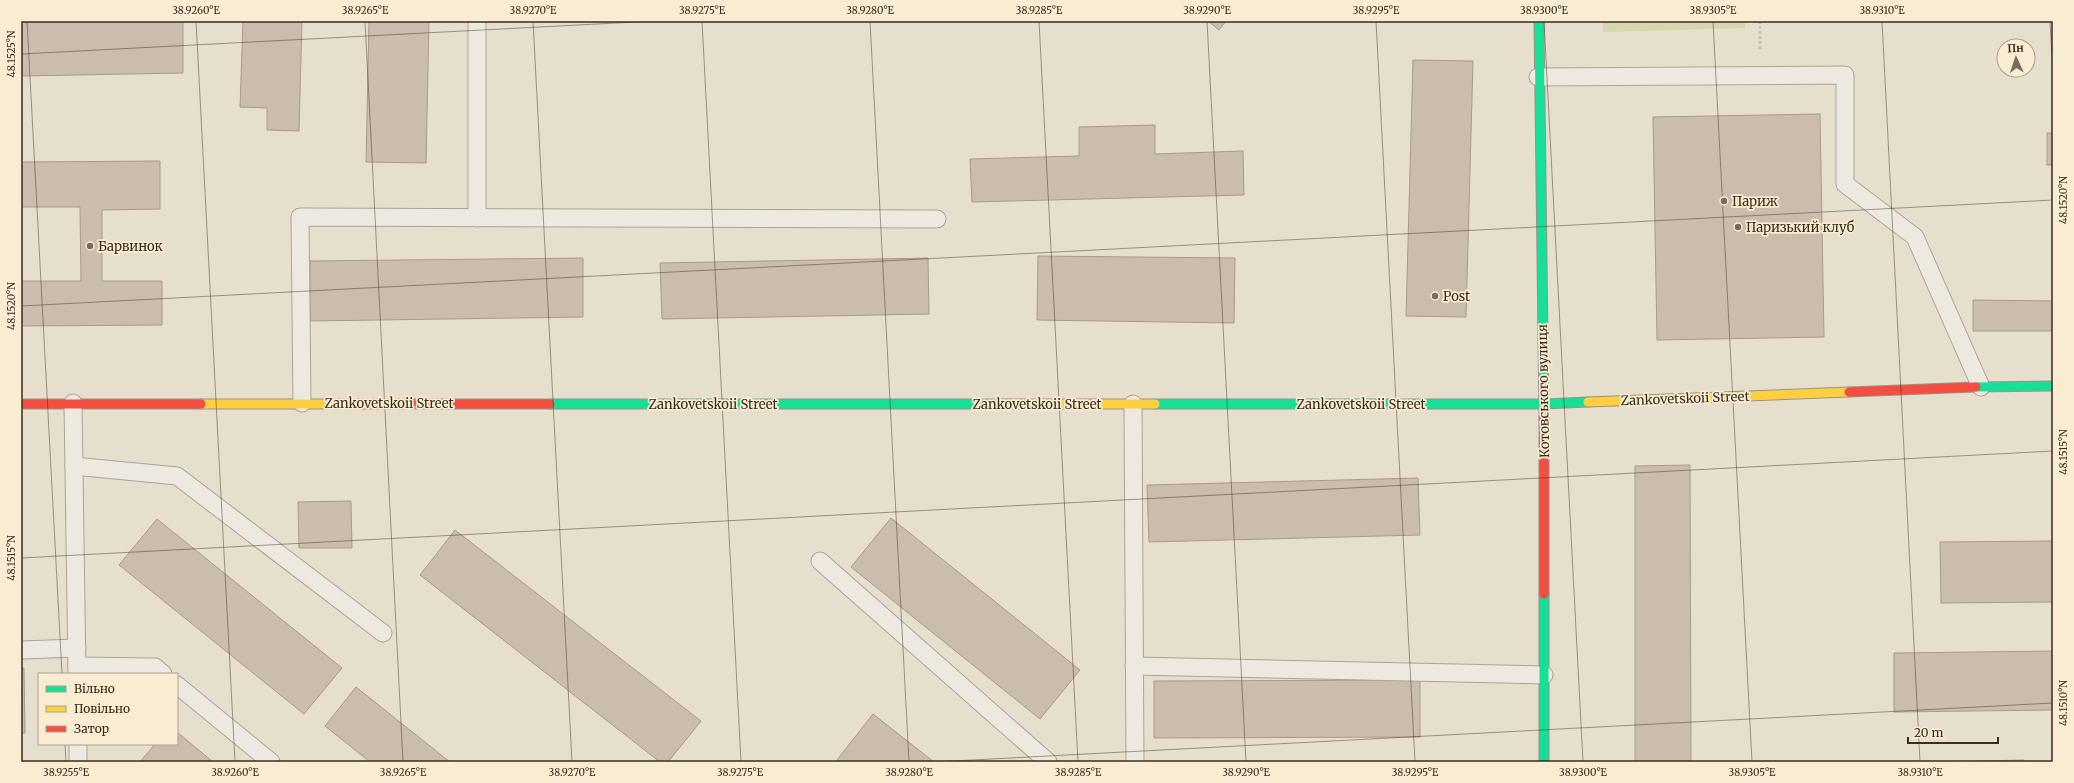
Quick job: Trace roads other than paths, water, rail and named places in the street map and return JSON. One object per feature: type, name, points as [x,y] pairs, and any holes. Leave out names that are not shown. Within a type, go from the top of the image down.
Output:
[{"type":"street","name":"Котовського вулиця","points":[[1539,21],[1538,78],[1544,404],[1544,762]]},
{"type":"street","name":"Zankovetskoii Street","points":[[21,404],[1544,404],[1981,387],[2053,386]]},
{"type":"lane","points":[[477,21],[477,218]]},
{"type":"lane","points":[[1538,78],[1845,76],[1844,184],[1915,237],[1981,387]]},
{"type":"lane","points":[[302,403],[300,217],[936,219]]},
{"type":"lane","points":[[73,403],[77,670],[155,667],[162,673]]},
{"type":"lane","points":[[1133,404],[1135,762]]},
{"type":"lane","points":[[74,466],[177,476],[383,633]]},
{"type":"lane","points":[[820,561],[1048,762]]},
{"type":"lane","points":[[21,650],[76,648]]},
{"type":"lane","points":[[1134,666],[1544,675]]},
{"type":"lane","points":[[178,686],[271,762]]},
{"type":"lane","points":[[78,745],[78,762]]},
{"type":"place","name":"Париж","points":[[1724,201]]},
{"type":"place","name":"Паризький клуб","points":[[1738,227]]},
{"type":"place","name":"Барвинок","points":[[90,246]]},
{"type":"place","name":"Post","points":[[1435,296]]}]
